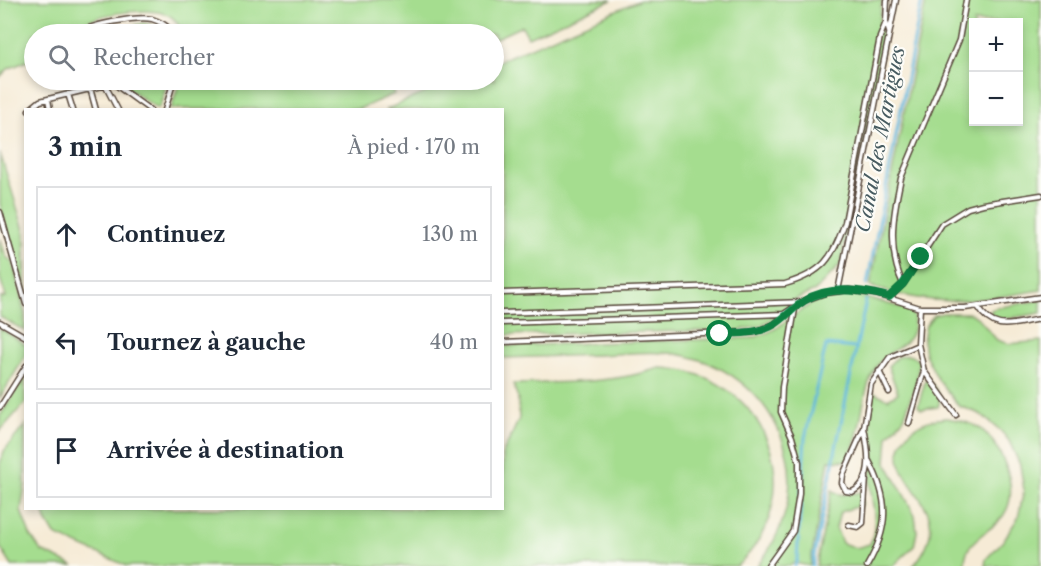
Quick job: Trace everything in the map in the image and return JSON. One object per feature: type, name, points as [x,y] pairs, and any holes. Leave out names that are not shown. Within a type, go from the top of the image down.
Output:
[{"type":"lane","points":[[504,293],[785,284],[803,279],[822,267],[835,250],[845,222],[878,48],[886,22],[887,0]]},
{"type":"lane","points":[[838,291],[896,0]]},
{"type":"lane","points":[[903,284],[896,269],[892,251],[896,201],[901,178],[959,40],[966,0]]},
{"type":"lane","points":[[108,24],[149,18],[166,24]]},
{"type":"lane","points":[[886,22],[889,33]]},
{"type":"lane","points":[[31,108],[48,99],[81,90]]},
{"type":"lane","points":[[91,90],[95,108]]},
{"type":"lane","points":[[108,90],[117,108]]},
{"type":"lane","points":[[122,90],[147,108]]},
{"type":"lane","points":[[166,108],[171,90]]},
{"type":"lane","points":[[68,93],[72,108]]},
{"type":"lane","points":[[48,99],[50,108]]},
{"type":"lane","points":[[889,297],[903,284],[942,224],[954,216],[983,204],[1041,195]]},
{"type":"lane","points":[[0,212],[24,297]]},
{"type":"lane","points":[[504,342],[755,332],[775,324],[784,314],[803,302],[825,293],[849,290],[889,297],[920,308],[978,307],[1041,297]]},
{"type":"lane","points":[[504,312],[803,302]]},
{"type":"lane","points":[[978,307],[986,320],[996,325],[1041,319]]},
{"type":"lane","points":[[768,566],[794,531],[799,494],[799,462],[792,437],[781,412],[782,387],[795,308]]},
{"type":"lane","points":[[920,308],[918,345],[924,371],[956,415]]},
{"type":"lane","points":[[504,323],[784,314]]},
{"type":"lane","points":[[0,322],[24,336]]},
{"type":"lane","points":[[866,475],[856,490],[846,491],[843,475],[864,428],[871,384],[890,357],[918,345]]},
{"type":"lane","points":[[0,407],[24,369]]},
{"type":"lane","points":[[879,370],[889,392]]},
{"type":"lane","points":[[909,423],[924,371]]},
{"type":"lane","points":[[849,525],[858,527],[863,523],[868,460],[864,428]]},
{"type":"lane","points":[[867,566],[881,538],[885,515],[884,496],[868,460]]},
{"type":"green space","points":[[0,0],[612,0],[528,37],[522,26],[504,34],[504,24],[178,24],[170,16],[148,11],[117,13],[82,24],[24,24],[24,62],[8,69],[0,77]]},
{"type":"green space","points":[[640,0],[882,0],[879,25],[884,39],[840,265],[815,291],[798,298],[760,326],[740,330],[504,335],[504,108],[390,108],[432,90],[504,90],[504,59]]},
{"type":"green space","points":[[926,0],[1041,0],[1041,290],[956,301],[916,298],[870,286]]},
{"type":"green space","points":[[130,90],[165,90],[160,106],[157,108]]},
{"type":"green space","points":[[177,90],[392,90],[394,94],[361,108],[171,108]]},
{"type":"green space","points":[[0,153],[24,230],[24,297],[0,204]]},
{"type":"green space","points":[[0,238],[6,257],[12,261],[24,310],[24,330],[0,317],[0,298],[6,297],[0,278]]},
{"type":"green space","points":[[848,293],[907,309],[913,313],[914,324],[908,339],[876,367],[867,390],[856,438],[847,461],[829,460],[810,566],[794,563],[790,566],[757,566],[774,541],[785,514],[790,485],[789,470],[781,436],[772,418],[761,402],[732,376],[696,359],[667,353],[504,358],[504,346],[751,338],[765,334],[806,307],[831,296]]},
{"type":"green space","points":[[1041,300],[1041,313],[998,320],[991,315],[991,310],[996,308]]},
{"type":"green space","points":[[969,313],[977,317],[997,340],[1009,344],[1041,341],[1041,566],[985,566],[986,559],[1003,541],[1018,518],[1024,490],[1020,465],[1009,441],[1000,430],[980,414],[959,406],[939,381],[925,354],[923,340],[926,325],[934,315]]},
{"type":"green space","points":[[0,328],[24,344],[24,358],[0,398]]},
{"type":"green space","points":[[908,355],[919,362],[917,379],[904,418],[888,436],[886,462],[915,515],[917,532],[914,546],[893,566],[816,566],[832,490],[840,495],[862,492],[862,505],[840,512],[836,528],[842,543],[856,548],[870,544],[874,528],[870,482],[871,401],[873,392],[888,399],[898,393],[888,366],[897,357]]},
{"type":"green space","points":[[659,368],[696,374],[727,390],[751,412],[767,440],[775,472],[773,505],[760,537],[737,566],[127,566],[55,535],[43,510],[504,510],[504,451],[519,419],[518,398],[513,384],[606,380]]},
{"type":"green space","points":[[24,378],[24,404],[0,431],[0,416]]},
{"type":"green space","points":[[926,378],[937,391],[939,403],[938,407],[921,409],[918,406]]},
{"type":"green space","points":[[947,418],[978,427],[993,442],[1005,464],[1010,499],[1002,517],[969,547],[965,566],[913,566],[927,545],[931,526],[926,509],[902,469],[899,459],[900,448],[906,436],[914,428],[930,421]]},
{"type":"green space","points":[[24,426],[24,492],[21,511],[30,535],[41,551],[74,566],[12,566],[0,547],[0,464],[4,451]]},
{"type":"waterway","name":"Canal des Martigues","points":[[867,285],[922,0]]},
{"type":"waterway","name":"Canal des Martigues","points":[[812,566],[866,300]]},
{"type":"waterway","points":[[795,566],[805,438],[826,345],[856,348]]},
{"type":"route","points":[[720,334],[755,332],[775,324],[784,314],[805,300],[825,293],[849,290],[889,297],[903,284],[921,257]]}]
